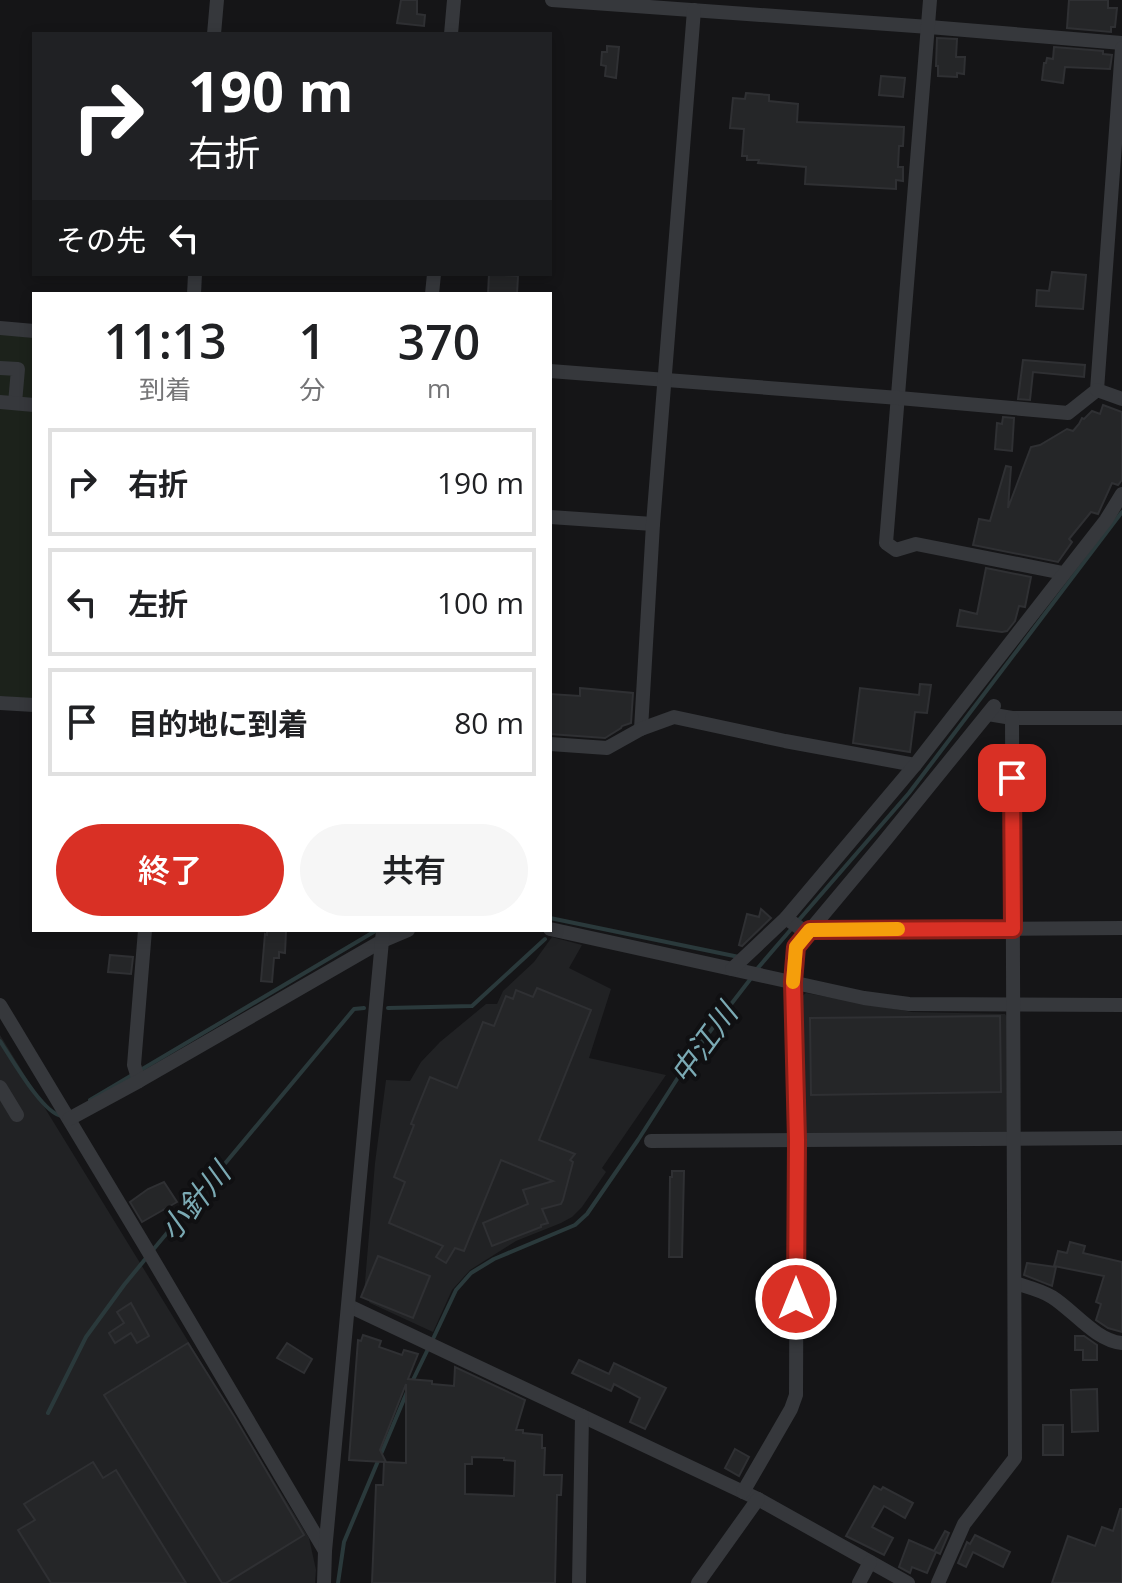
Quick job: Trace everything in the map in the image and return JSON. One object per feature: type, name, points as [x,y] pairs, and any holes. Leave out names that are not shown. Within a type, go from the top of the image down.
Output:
[{"type":"street","points":[[214,32],[217,0]]},
{"type":"street","points":[[451,32],[454,0]]},
{"type":"street","points":[[552,0],[929,27],[1122,46],[1097,390],[1068,413],[552,371]]},
{"type":"street","points":[[930,0],[886,543],[896,550],[916,544],[1063,573]]},
{"type":"street","points":[[641,729],[653,524],[694,10]]},
{"type":"street","points":[[0,328],[32,331]]},
{"type":"street","points":[[0,368],[18,369],[7,403],[32,405]]},
{"type":"street","points":[[1097,390],[1122,399]]},
{"type":"street","points":[[735,970],[786,918],[915,765],[1106,520],[1122,494]]},
{"type":"street","points":[[552,517],[653,524]]},
{"type":"street","points":[[0,703],[32,705]]},
{"type":"street","points":[[743,1492],[796,1395],[797,1140],[793,982],[796,947],[806,929],[883,843],[991,710],[1012,718],[1122,718]]},
{"type":"street","points":[[552,744],[607,748],[641,729],[674,717],[915,765]]},
{"type":"street","points":[[938,1583],[964,1524],[1015,1458],[1012,718]]},
{"type":"street","points":[[786,918],[806,929],[1122,928]]},
{"type":"street","points":[[552,929],[864,998],[909,1004],[1122,1005]]},
{"type":"street","points":[[139,1080],[134,1065],[145,932]]},
{"type":"street","points":[[69,1119],[382,936]]},
{"type":"street","points":[[324,1583],[382,936]]},
{"type":"street","points":[[0,1005],[325,1551]]},
{"type":"street","points":[[0,1087],[17,1115]]},
{"type":"street","points":[[651,1141],[1122,1138]]},
{"type":"street","points":[[1015,1283],[1050,1296],[1104,1338],[1122,1343]]},
{"type":"street","points":[[349,1306],[758,1499],[908,1583]]},
{"type":"street","points":[[579,1583],[582,1416]]},
{"type":"street","points":[[698,1583],[758,1499]]},
{"type":"street","points":[[859,1583],[870,1562]]},
{"type":"shaded area","points":[[0,334],[32,337],[32,699],[0,696]]},
{"type":"shaded area","points":[[552,937],[582,945],[569,968],[611,989],[589,1058],[666,1075],[602,1168],[606,1172],[582,1207],[572,1217],[516,1241],[470,1270],[452,1290],[433,1332],[370,1303],[364,1294],[375,1163],[386,1080],[410,1081],[421,1062],[440,1042],[486,1004],[497,1004],[503,991],[534,962]]},
{"type":"shaded area","points":[[806,993],[912,1012],[1005,1014],[1009,1020],[1008,1130],[1005,1134],[806,1134],[803,1130],[801,997]]},
{"type":"shaded area","points":[[0,1035],[309,1538],[316,1570],[315,1583],[0,1583]]},
{"type":"building","points":[[401,0],[417,0],[417,14],[425,15],[424,26],[397,23]]},
{"type":"building","points":[[1069,0],[1108,0],[1108,8],[1117,8],[1115,27],[1111,27],[1111,32],[1067,28]]},
{"type":"building","points":[[937,38],[957,39],[956,57],[965,57],[964,74],[957,73],[957,77],[938,76]]},
{"type":"building","points":[[607,46],[619,47],[616,78],[605,76],[606,66],[601,65],[602,52],[607,52]]},
{"type":"building","points":[[1054,47],[1103,51],[1103,54],[1112,55],[1110,69],[1065,67],[1063,83],[1042,80],[1044,63],[1047,58],[1053,59]]},
{"type":"building","points":[[881,76],[905,78],[903,97],[879,95]]},
{"type":"building","points":[[746,93],[769,95],[769,101],[798,104],[797,122],[904,127],[898,167],[903,167],[903,181],[896,180],[896,189],[805,184],[806,167],[747,160],[747,156],[742,156],[744,129],[730,128],[733,98],[745,99]]},
{"type":"building","points":[[1052,272],[1086,275],[1083,309],[1036,306],[1037,290],[1049,291]]},
{"type":"building","points":[[489,276],[518,276],[517,292],[488,292]]},
{"type":"building","points":[[1023,360],[1085,365],[1084,377],[1033,372],[1030,400],[1018,399]]},
{"type":"building","points":[[1103,405],[1122,412],[1122,480],[1118,485],[1112,483],[1098,514],[1091,512],[1069,539],[1072,542],[1058,562],[973,545],[979,519],[990,521],[1006,466],[1011,467],[1008,508],[1031,447],[1067,429],[1073,431],[1082,418],[1092,411],[1100,414]]},
{"type":"building","points":[[1003,417],[1014,418],[1012,451],[995,449],[997,423],[1002,424]]},
{"type":"building","points":[[986,568],[1031,577],[1025,607],[1019,606],[1015,621],[1007,631],[957,626],[960,610],[977,614]]},
{"type":"building","points":[[920,684],[931,685],[927,713],[915,712],[910,752],[853,743],[860,688],[919,695]]},
{"type":"building","points":[[580,688],[633,693],[631,723],[605,738],[552,734],[552,694],[580,696]]},
{"type":"building","points":[[761,909],[771,918],[742,946],[739,945],[747,914],[759,917]]},
{"type":"building","points":[[267,932],[286,932],[285,953],[279,952],[279,958],[274,958],[272,982],[261,981]]},
{"type":"building","points":[[110,955],[133,957],[131,974],[108,972]]},
{"type":"building","points":[[537,988],[591,1010],[539,1140],[575,1154],[570,1160],[573,1162],[563,1200],[561,1204],[542,1209],[548,1223],[492,1246],[483,1223],[528,1204],[523,1190],[553,1181],[501,1160],[464,1251],[455,1248],[446,1263],[436,1257],[443,1246],[389,1223],[405,1182],[394,1177],[414,1125],[411,1124],[430,1077],[457,1088],[483,1022],[494,1026],[506,996],[513,999],[516,990],[533,997]]},
{"type":"building","points":[[1000,1016],[1001,1092],[811,1095],[810,1018]]},
{"type":"building","points":[[672,1171],[684,1171],[682,1257],[669,1257]]},
{"type":"building","points":[[164,1182],[177,1202],[142,1222],[130,1202]]},
{"type":"building","points":[[1070,1242],[1085,1246],[1083,1253],[1122,1262],[1122,1332],[1096,1320],[1101,1304],[1096,1302],[1104,1276],[1054,1266],[1058,1251],[1067,1253]]},
{"type":"building","points":[[378,1256],[430,1276],[413,1318],[361,1297]]},
{"type":"building","points":[[1027,1263],[1056,1267],[1052,1286],[1024,1275]]},
{"type":"building","points":[[131,1303],[149,1336],[137,1343],[131,1333],[115,1343],[109,1333],[124,1323],[117,1312]]},
{"type":"building","points":[[363,1335],[381,1341],[379,1347],[402,1355],[404,1350],[418,1354],[408,1379],[454,1386],[455,1367],[525,1400],[516,1430],[542,1435],[544,1475],[562,1475],[561,1495],[557,1495],[555,1583],[372,1583],[376,1485],[383,1485],[384,1462],[349,1460],[358,1340],[361,1341]],"holes":[[[406,1384],[406,1463],[386,1462],[380,1450]],[[472,1457],[515,1461],[514,1496],[465,1494],[465,1464],[472,1464]]]},
{"type":"building","points":[[1075,1336],[1084,1336],[1097,1345],[1097,1360],[1083,1360],[1083,1350],[1075,1350]]},
{"type":"building","points":[[188,1343],[304,1535],[226,1583],[222,1583],[104,1395]]},
{"type":"building","points":[[287,1343],[312,1359],[304,1373],[277,1358]]},
{"type":"building","points":[[579,1360],[609,1374],[614,1363],[666,1388],[645,1429],[630,1422],[640,1398],[614,1384],[611,1391],[572,1373]]},
{"type":"building","points":[[1097,1389],[1098,1431],[1072,1432],[1071,1390]]},
{"type":"building","points":[[1043,1425],[1063,1425],[1063,1455],[1043,1455]]},
{"type":"building","points":[[735,1449],[749,1457],[739,1476],[725,1468]]},
{"type":"building","points":[[93,1462],[103,1478],[116,1470],[186,1583],[51,1583],[18,1530],[35,1520],[24,1504]]},
{"type":"building","points":[[874,1486],[881,1490],[883,1487],[913,1503],[905,1518],[884,1506],[872,1527],[893,1538],[884,1555],[846,1536]]},
{"type":"building","points":[[1120,1509],[1122,1583],[1052,1583],[1068,1536],[1095,1546],[1102,1527],[1113,1531]]},
{"type":"building","points":[[945,1531],[949,1533],[940,1554],[936,1552],[927,1573],[912,1567],[910,1573],[899,1567],[909,1540],[934,1551]]},
{"type":"building","points":[[975,1535],[1010,1552],[1003,1567],[973,1552],[966,1567],[958,1563],[967,1542],[970,1544]]},
{"type":"waterway","name":"中江川","points":[[798,921],[909,793],[1122,512]]},
{"type":"waterway","points":[[552,918],[739,957]]},
{"type":"waterway","name":"中江川","points":[[757,969],[793,927]]},
{"type":"waterway","points":[[90,1100],[374,932]]},
{"type":"waterway","name":"小針川","points":[[388,1008],[472,1006],[545,939]]},
{"type":"waterway","name":"中江川","points":[[432,1341],[456,1290],[471,1273],[494,1259],[575,1225],[587,1214],[695,1051],[752,977]]},
{"type":"waterway","name":"小針川","points":[[152,1251],[354,1009],[364,1008]]},
{"type":"waterway","points":[[0,1041],[37,1096],[54,1113],[62,1116]]},
{"type":"waterway","name":"小針川","points":[[48,1413],[86,1337],[147,1257]]},
{"type":"waterway","name":"中江川","points":[[411,1384],[428,1349]]},
{"type":"waterway","name":"中江川","points":[[338,1583],[344,1542],[407,1392]]},
{"type":"slow traffic","points":[[793,982],[796,947],[810,930],[898,929]]},
{"type":"route","points":[[796,1299],[797,1140],[793,982],[796,947],[810,930],[1013,929],[1012,778]]}]
